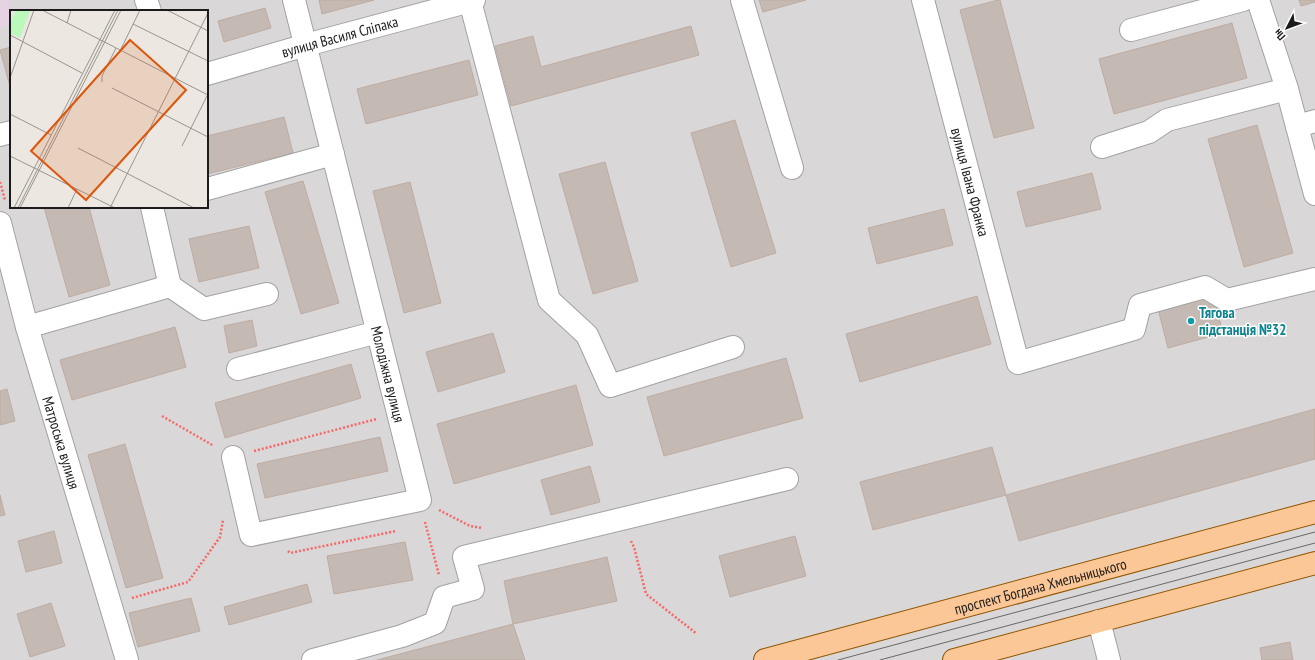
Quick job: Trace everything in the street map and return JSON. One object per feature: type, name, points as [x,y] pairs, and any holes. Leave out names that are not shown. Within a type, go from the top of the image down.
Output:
[{"type":"main road","name":"проспект Богдана Хмельницького","points":[[765,660],[1315,512]]},
{"type":"main road","points":[[954,660],[1315,563]]},
{"type":"street","points":[[146,0],[150,10]]},
{"type":"street","name":"Молодіжна вулиця","points":[[294,0],[420,500]]},
{"type":"street","points":[[472,0],[549,300],[587,335],[610,386],[733,347]]},
{"type":"street","name":"вулиця Василя Сліпака","points":[[208,74],[306,45],[472,0]]},
{"type":"street","points":[[742,0],[792,168]]},
{"type":"street","name":"вулиця Івана Франка","points":[[923,0],[1018,363],[1134,328],[1140,306],[1205,287],[1226,300],[1315,279]]},
{"type":"street","points":[[1131,30],[1243,0]]},
{"type":"street","points":[[1258,0],[1287,89],[1306,123],[1315,194]]},
{"type":"street","points":[[1102,147],[1149,132],[1167,120],[1287,89]]},
{"type":"street","points":[[0,135],[10,132]]},
{"type":"street","points":[[208,189],[333,154]]},
{"type":"street","points":[[152,208],[170,286],[204,309],[267,294]]},
{"type":"street","name":"Матроська вулиця","points":[[0,223],[27,327],[127,660]]},
{"type":"street","points":[[27,327],[170,286]]},
{"type":"street","points":[[238,369],[378,332]]},
{"type":"street","points":[[233,457],[251,535],[420,500]]},
{"type":"street","points":[[313,660],[402,636],[435,623],[444,597],[473,589],[464,557],[787,479]]},
{"type":"street","points":[[1099,621],[1109,660]]},
{"type":"path","points":[[162,416],[233,457],[399,414]]},
{"type":"path","points":[[420,500],[470,526],[485,528]]},
{"type":"path","points":[[420,500],[444,597]]},
{"type":"path","points":[[132,598],[188,582],[220,537],[224,515]]},
{"type":"path","points":[[620,519],[634,546],[646,594],[697,634]]},
{"type":"shaded area","points":[[0,0],[1315,0],[1315,660],[0,660]]},
{"type":"shaded area","points":[[0,0],[8,0],[12,10],[10,10],[10,24],[0,27]]},
{"type":"building","points":[[319,0],[374,0],[322,14]]},
{"type":"building","points":[[759,0],[806,0],[763,12]]},
{"type":"building","points":[[1000,0],[1034,128],[994,138],[960,10]]},
{"type":"building","points":[[1299,0],[1315,0],[1315,2],[1301,6]]},
{"type":"building","points":[[265,8],[271,28],[224,42],[218,21]]},
{"type":"building","points":[[1232,23],[1247,78],[1114,114],[1099,59]]},
{"type":"building","points":[[691,26],[699,55],[511,106],[495,46],[533,36],[541,67]]},
{"type":"building","points":[[10,47],[10,86],[0,50]]},
{"type":"building","points":[[469,60],[478,95],[366,124],[357,89]]},
{"type":"building","points":[[284,117],[293,153],[208,174],[208,136]]},
{"type":"building","points":[[735,120],[776,253],[731,267],[691,133]]},
{"type":"building","points":[[1257,125],[1293,253],[1244,267],[1208,139]]},
{"type":"building","points":[[605,162],[638,281],[593,294],[559,174]]},
{"type":"building","points":[[1092,173],[1101,209],[1026,227],[1017,192]]},
{"type":"building","points":[[303,181],[339,303],[301,314],[265,192]]},
{"type":"building","points":[[410,182],[441,303],[404,313],[373,191]]},
{"type":"building","points":[[44,208],[89,208],[110,285],[69,297]]},
{"type":"building","points":[[944,209],[953,245],[877,264],[868,228]]},
{"type":"building","points":[[249,226],[259,268],[199,282],[189,239]]},
{"type":"building","name":"Тягова пiдстанцiя №32","points":[[1213,295],[1223,333],[1168,348],[1158,309]]},
{"type":"building","points":[[977,296],[991,344],[860,382],[846,334]]},
{"type":"building","points":[[252,320],[257,346],[229,353],[224,326]]},
{"type":"building","points":[[175,327],[186,367],[72,400],[60,360]]},
{"type":"building","points":[[493,333],[505,372],[438,392],[426,352]]},
{"type":"building","points":[[786,358],[803,418],[664,456],[647,397]]},
{"type":"building","points":[[351,364],[361,398],[225,438],[215,403]]},
{"type":"building","points":[[576,385],[593,445],[454,484],[437,424]]},
{"type":"building","points":[[7,389],[15,421],[0,425],[0,391]]},
{"type":"building","points":[[1315,409],[1315,459],[1019,541],[1006,495]]},
{"type":"building","points":[[380,437],[388,471],[265,498],[257,464]]},
{"type":"building","points":[[125,444],[163,578],[126,588],[88,455]]},
{"type":"building","points":[[992,447],[1006,495],[873,530],[860,482]]},
{"type":"building","points":[[590,466],[600,502],[551,515],[541,480]]},
{"type":"building","points":[[0,495],[5,515],[0,516]]},
{"type":"building","points":[[54,531],[62,563],[26,572],[18,541]]},
{"type":"building","points":[[795,536],[806,576],[730,597],[719,556]]},
{"type":"building","points":[[405,542],[413,580],[334,594],[327,556]]},
{"type":"building","points":[[607,557],[617,601],[513,624],[504,581]]},
{"type":"building","points":[[307,584],[312,602],[229,625],[224,607]]},
{"type":"building","points":[[191,598],[200,631],[138,647],[129,613]]},
{"type":"building","points":[[51,603],[65,646],[30,657],[17,614]]},
{"type":"building","points":[[513,624],[525,660],[377,660]]},
{"type":"building","points":[[1290,642],[1293,660],[1262,660],[1260,648]]},
{"type":"tram line","points":[[838,660],[1315,532]]},
{"type":"tram line","points":[[880,660],[1315,543]]},
{"type":"place","name":"Тягова пiдстанцiя №32","points":[[1191,321]]}]
